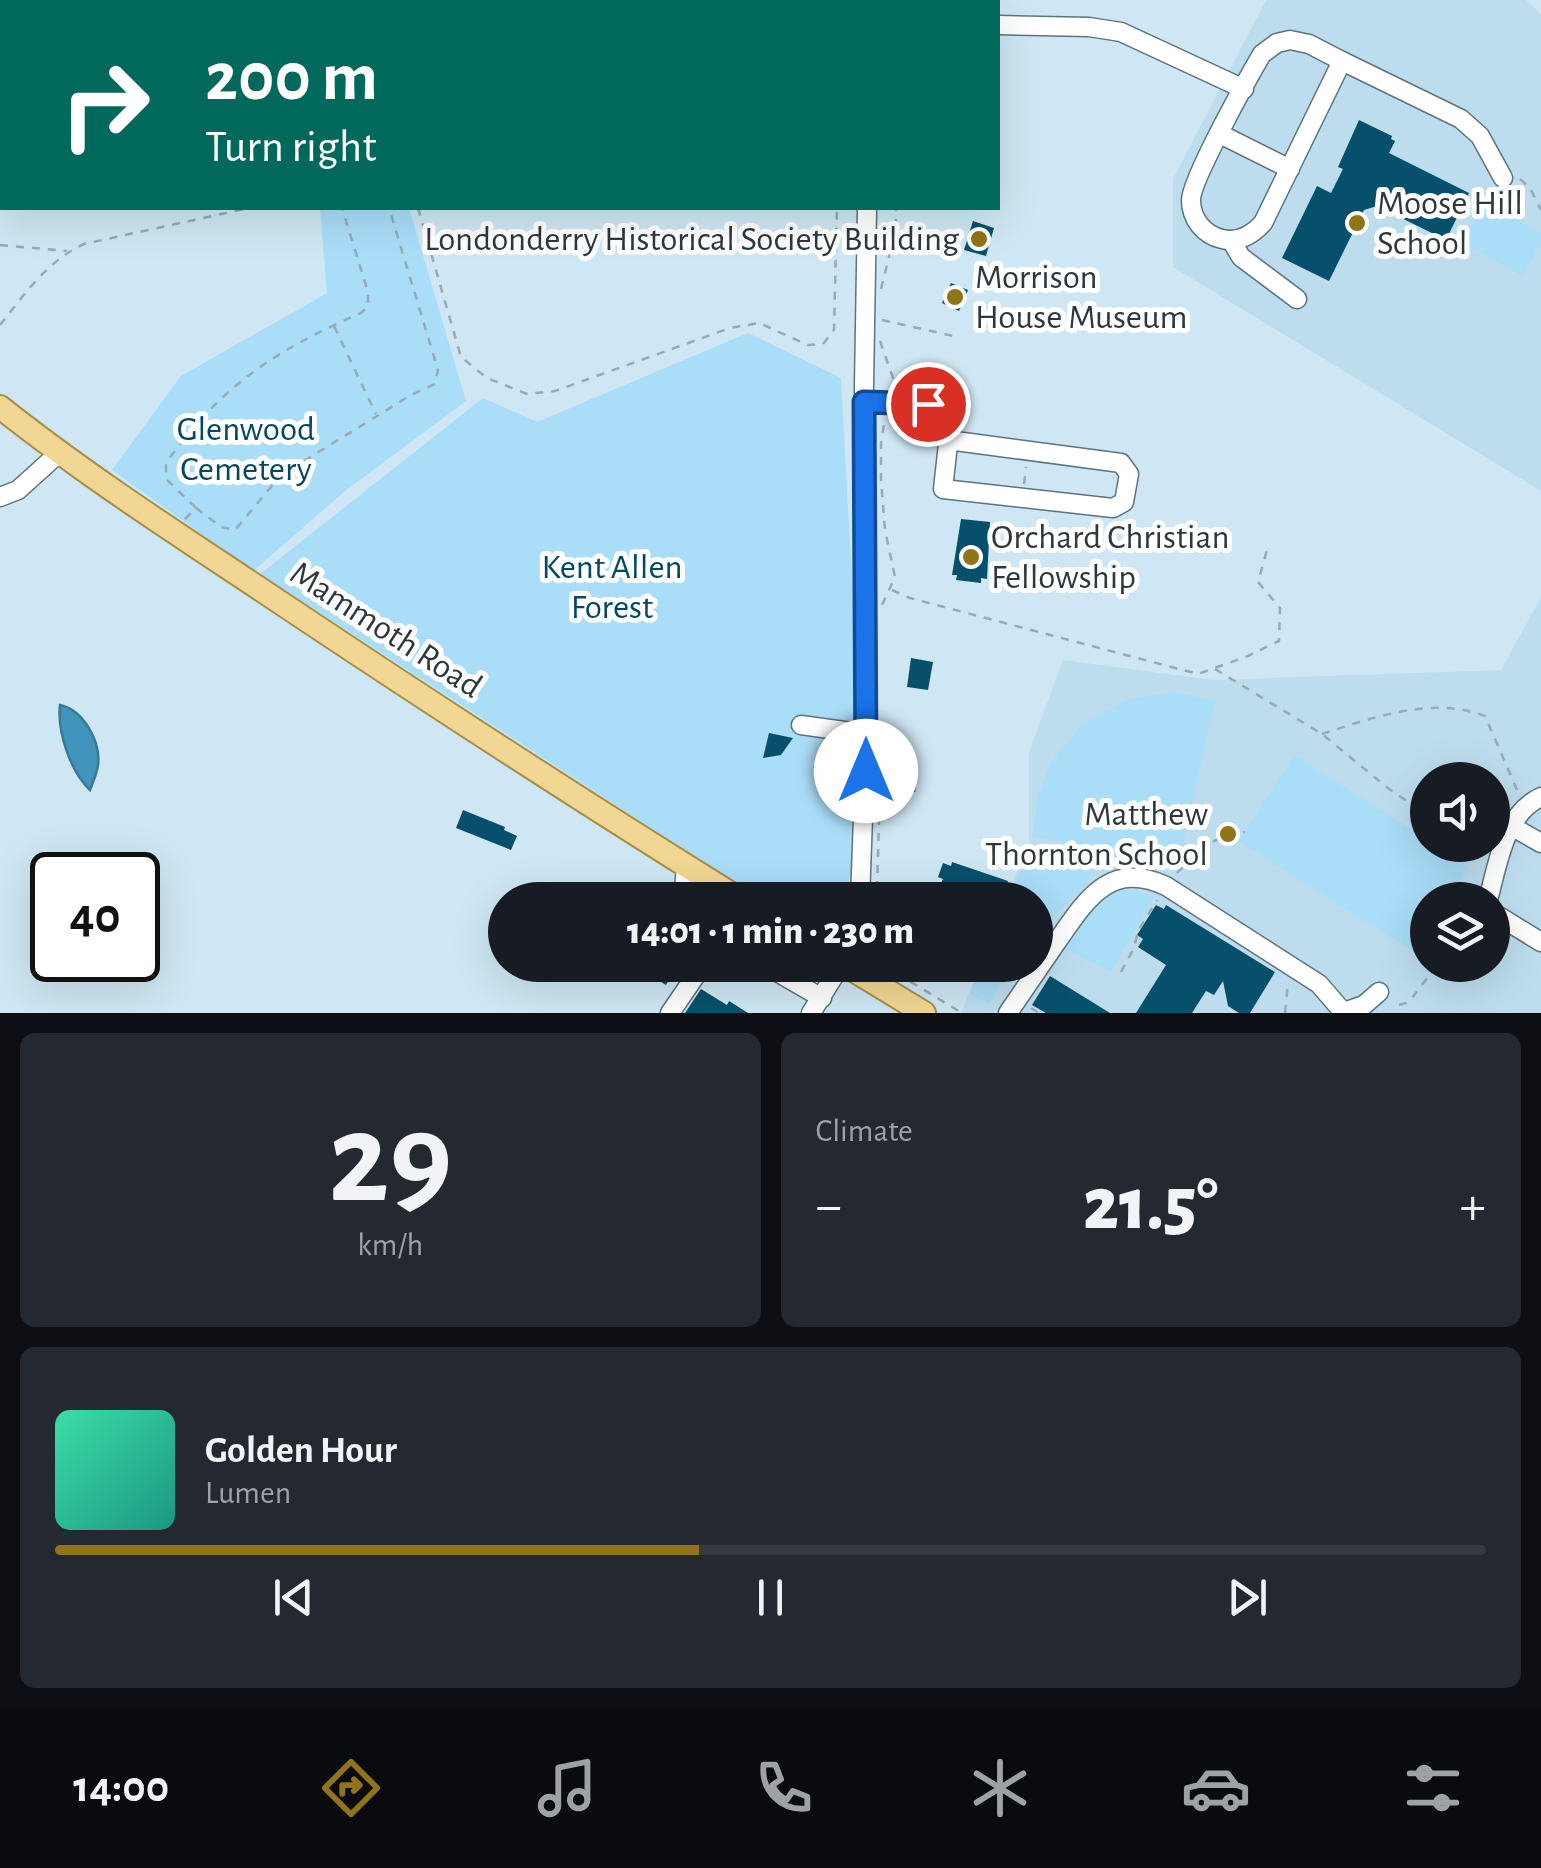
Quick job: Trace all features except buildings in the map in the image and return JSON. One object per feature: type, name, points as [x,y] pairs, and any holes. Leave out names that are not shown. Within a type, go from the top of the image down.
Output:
[{"type":"main road","name":"Mammoth Road","points":[[0,407],[173,532],[565,790],[713,882]]},
{"type":"main road","points":[[872,982],[924,1013]]},
{"type":"street","points":[[1000,25],[1089,27],[1121,32],[1244,89]]},
{"type":"street","points":[[1342,61],[1259,228],[1230,240],[1212,236],[1201,228],[1191,203],[1195,182],[1262,54],[1283,41],[1304,42],[1461,119],[1480,136],[1503,178]]},
{"type":"street","points":[[1220,134],[1290,169]]},
{"type":"street","points":[[861,882],[866,734],[864,402],[871,320],[867,210]]},
{"type":"street","points":[[1230,240],[1241,257],[1297,299]]},
{"type":"street","points":[[864,402],[928,404],[945,416],[948,440],[943,489],[1114,508],[1124,502],[1129,474],[1121,463],[948,440]]},
{"type":"street","points":[[0,497],[18,490],[59,453]]},
{"type":"street","points":[[801,725],[866,734]]},
{"type":"street","points":[[1494,882],[1511,826],[1533,802]]},
{"type":"street","points":[[1511,826],[1541,842]]},
{"type":"street","points":[[684,882],[686,865]]},
{"type":"street","points":[[1008,1013],[1080,908],[1114,880],[1140,877],[1166,886],[1329,992],[1344,1013],[1364,1005],[1379,992]]},
{"type":"street","points":[[1510,923],[1541,942]]},
{"type":"street","points":[[670,1013],[691,982]]},
{"type":"street","points":[[786,982],[816,1006],[832,982]]},
{"type":"path","points":[[1503,178],[1523,179],[1541,210]]},
{"type":"path","points":[[0,325],[39,277],[68,251],[100,239],[238,210]]},
{"type":"path","points":[[343,210],[370,300],[361,313],[285,350],[234,384],[166,463],[166,479],[221,527],[235,530],[276,481],[296,466],[436,384],[438,370],[390,210]]},
{"type":"path","points":[[419,210],[462,357],[487,378],[527,394],[555,391],[730,328],[759,323],[808,345],[823,344],[834,330],[837,210]]},
{"type":"path","points":[[878,296],[888,271],[896,210]]},
{"type":"path","points":[[0,245],[68,251]]},
{"type":"path","points":[[871,320],[953,336]]},
{"type":"path","points":[[871,320],[893,378],[881,444],[881,480],[884,530],[896,577],[879,610]]},
{"type":"path","points":[[334,325],[376,416]]},
{"type":"path","points":[[1024,491],[1028,451]]},
{"type":"path","points":[[173,532],[196,508]]},
{"type":"path","points":[[891,589],[910,598],[1198,674],[1279,641],[1280,608],[1258,582],[1268,550]]},
{"type":"path","points":[[1214,668],[1322,734],[1410,803]]},
{"type":"path","points":[[1322,734],[1380,715],[1458,706],[1485,716],[1533,802]]},
{"type":"path","points":[[877,882],[880,780]]},
{"type":"path","points":[[1121,972],[1138,931],[1166,886],[1209,842],[1246,832]]},
{"type":"path","points":[[1285,1013],[1289,966]]},
{"type":"path","points":[[911,982],[962,1013]]},
{"type":"path","points":[[1399,1005],[1409,1002],[1424,982]]},
{"type":"shaded area","name":"Moose Hill School","points":[[1266,0],[1526,0],[1541,14],[1541,491],[1173,267],[1173,179]]},
{"type":"shaded area","name":"Matthew Thornton School","points":[[1541,597],[1541,1013],[961,1013],[973,982],[1053,982],[1053,882],[1013,882],[1029,843],[1029,752],[1063,660],[1213,680],[1501,670]]},
{"type":"shaded area","points":[[60,705],[83,720],[97,746],[98,765],[90,790],[66,750]]},
{"type":"green space","points":[[1486,201],[1541,233],[1541,243],[1522,276],[1462,242]]},
{"type":"green space","name":"Glenwood Cemetery","points":[[320,210],[410,210],[466,401],[345,491],[253,571],[112,470],[181,376],[327,293]]},
{"type":"green space","name":"Kent Allen Forest","points":[[748,333],[841,378],[859,711],[849,882],[734,882],[260,574],[483,398],[537,422]]},
{"type":"green space","points":[[1174,692],[1215,701],[1178,865],[1032,836],[1038,798],[1051,762],[1081,726],[1126,700]]},
{"type":"green space","points":[[1294,755],[1410,828],[1410,862],[1463,862],[1469,866],[1459,882],[1410,882],[1410,949],[1239,842]]},
{"type":"green space","points":[[1033,843],[1095,860],[1087,884],[1053,917],[1053,882],[1017,882]]},
{"type":"green space","points":[[1122,891],[1154,897],[1111,972],[1064,948],[1095,907]]},
{"type":"green space","points":[[975,982],[1001,982],[989,1004],[970,994]]},
{"type":"place","name":"Moose Hill School","points":[[1357,223]]},
{"type":"place","name":"Londonderry Historical Society Building","points":[[979,239]]},
{"type":"place","name":"Morrison House Museum","points":[[955,297]]},
{"type":"place","name":"Orchard Christian Fellowship","points":[[971,557]]},
{"type":"place","name":"Matthew Thornton School","points":[[1228,834]]},
{"type":"route","points":[[866,771],[864,402],[928,404]]}]
